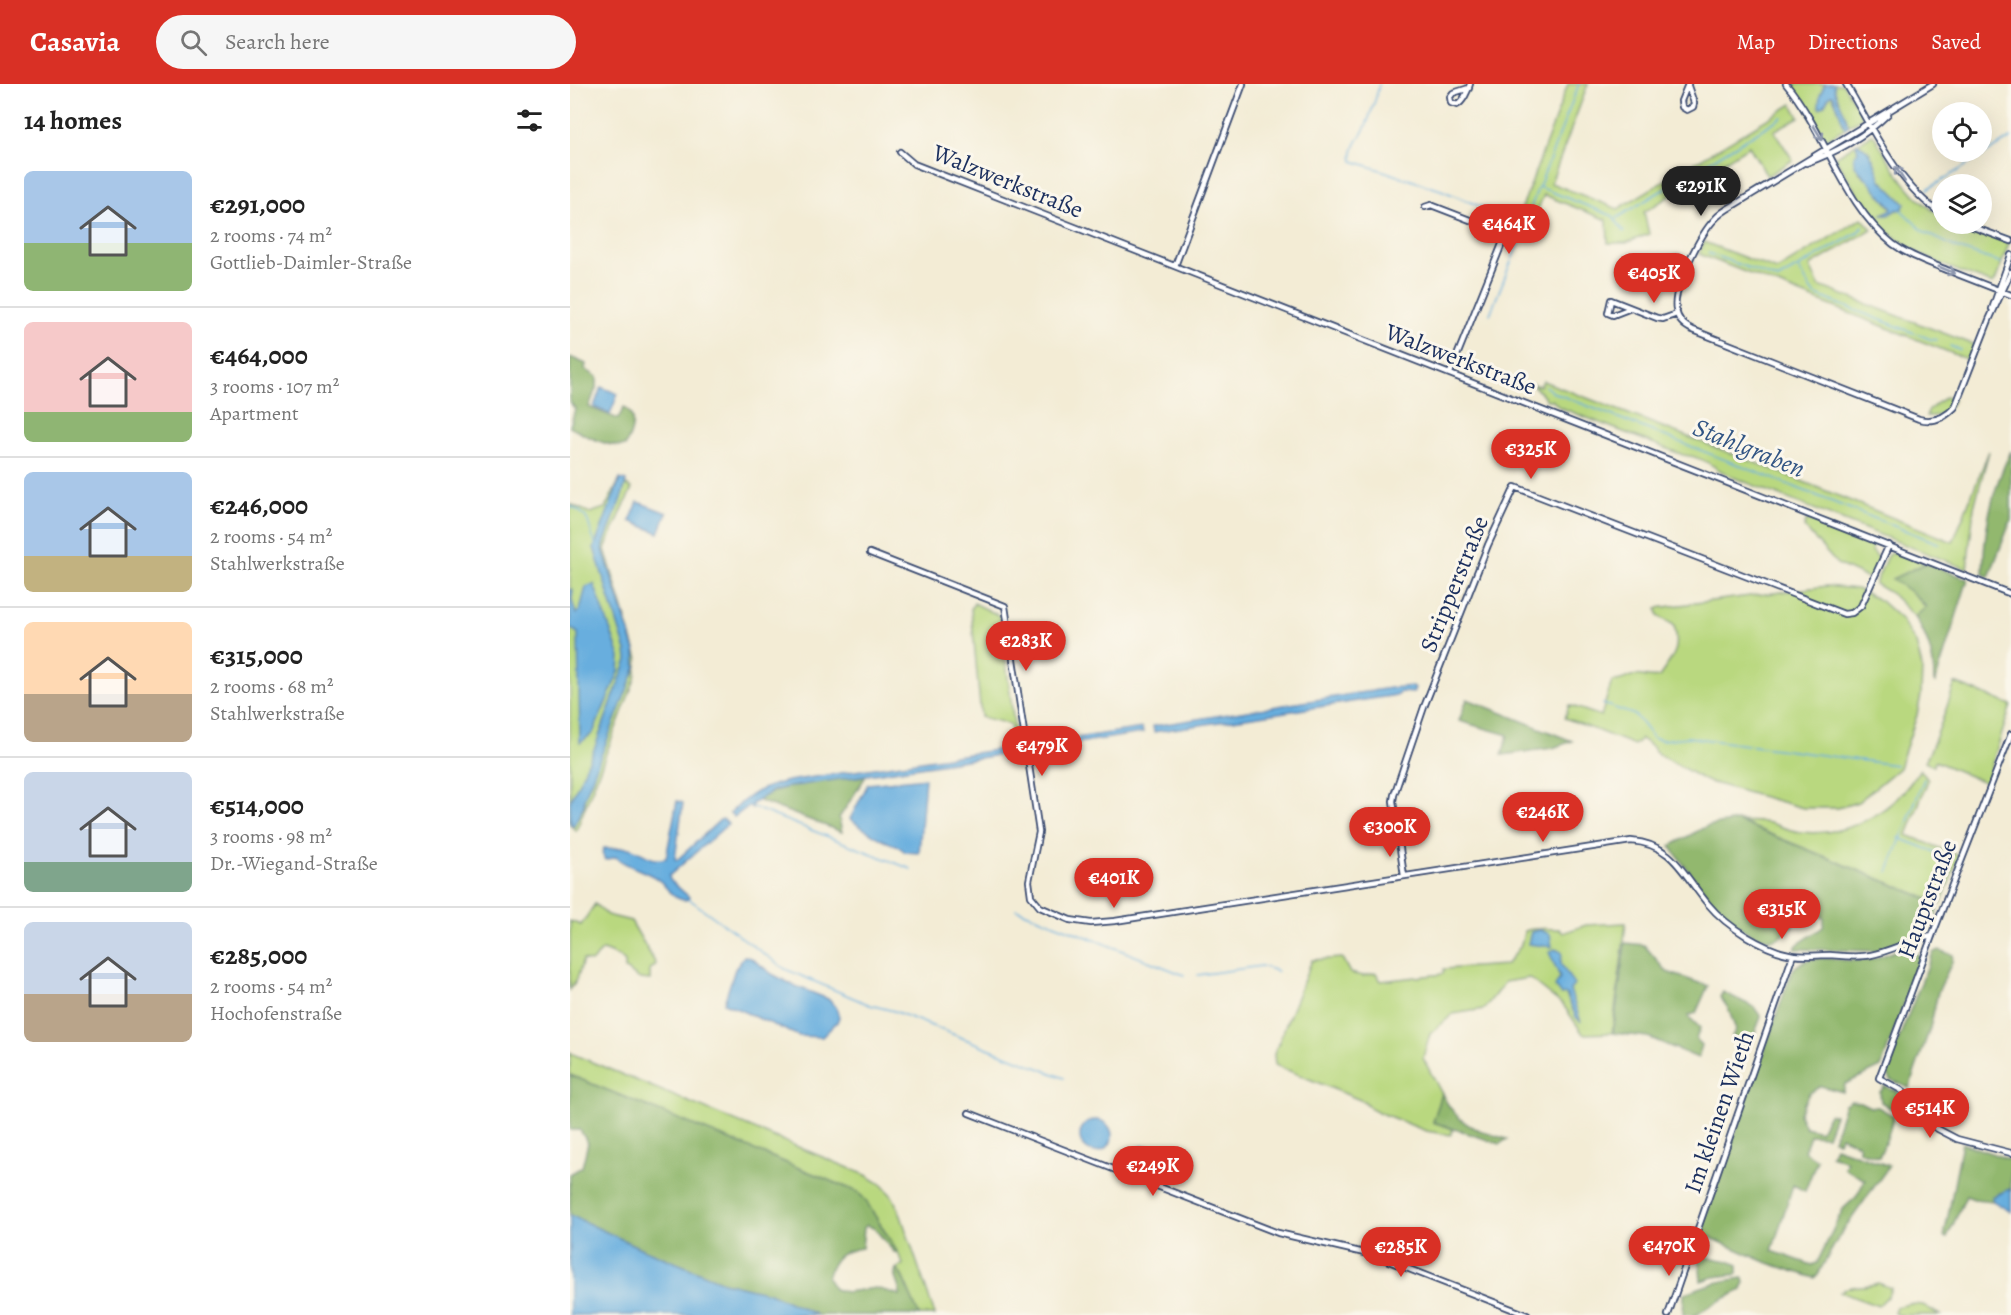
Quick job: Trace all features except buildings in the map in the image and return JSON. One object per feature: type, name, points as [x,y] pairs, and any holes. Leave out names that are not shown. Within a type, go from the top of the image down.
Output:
[{"type":"street","points":[[1175,266],[1243,84]]},
{"type":"street","points":[[1786,84],[1793,92],[1861,207],[1892,243],[1910,255],[2011,295]]},
{"type":"street","points":[[1846,84],[1907,184],[1932,207]]},
{"type":"street","points":[[1933,84],[1715,218],[1697,242],[1676,298],[1677,314],[1692,330],[1929,421],[1943,418],[1955,407],[1989,320],[2011,272]]},
{"type":"street","points":[[1688,85],[1694,103],[1693,107],[1687,110],[1681,103],[1688,85]]},
{"type":"street","points":[[1469,86],[1460,103],[1457,105],[1451,103],[1449,99],[1452,94],[1469,86]]},
{"type":"street","points":[[1797,166],[1829,155],[1873,128],[1894,108]]},
{"type":"street","name":"Walzwerkstraße","points":[[900,152],[914,164],[2011,594]]},
{"type":"street","points":[[1425,207],[1431,205],[1501,232],[1504,239],[1450,373]]},
{"type":"street","points":[[1992,234],[2011,241]]},
{"type":"street","points":[[1989,320],[1997,290],[2011,255]]},
{"type":"street","points":[[1631,308],[1613,315],[1608,313],[1611,300],[1663,319],[1677,314]]},
{"type":"street","name":"Stripperstraße","points":[[1404,876],[1393,804],[1394,795],[1424,707],[1488,545],[1515,487],[1844,614],[1852,613],[1862,606],[1889,545]]},
{"type":"street","points":[[870,553],[1005,606],[1039,832],[1029,881],[1031,896],[1040,907],[1070,920],[1091,923],[1115,921],[1630,841],[1640,842],[1671,856],[1710,906],[1731,926],[1754,939],[1793,955],[1859,957],[1932,936]]},
{"type":"street","name":"Hauptstraße","points":[[2011,735],[1879,1078],[1914,1100],[1934,1127],[1950,1136],[2011,1154]]},
{"type":"street","name":"Im kleinen Wieth","points":[[1668,1315],[1793,955]]},
{"type":"street","points":[[969,1113],[1278,1233],[1372,1255],[1527,1315]]},
{"type":"green space","points":[[1568,84],[1588,84],[1551,183],[1618,209],[1792,104],[1799,117],[1774,131],[1793,160],[1767,176],[1749,146],[1644,212],[1649,234],[1626,243],[1608,243],[1607,220],[1544,195],[1534,218],[1520,213]]},
{"type":"green space","points":[[1792,84],[1825,84],[1824,106],[1831,94],[1842,115],[1845,128],[1825,140]]},
{"type":"green space","points":[[1834,84],[1843,84],[1863,117],[1848,126],[1834,88]]},
{"type":"green space","points":[[1873,134],[1894,169],[1920,200],[1932,210],[1932,234],[1986,234],[2009,243],[1993,284],[1930,259],[1901,242],[1888,231],[1870,212],[1835,157],[1856,144],[1859,150],[1854,160],[1855,165],[1892,209],[1881,215],[1888,215],[1899,210],[1905,204],[1881,180],[1868,151],[1858,143]]},
{"type":"green space","points":[[1862,218],[1872,229],[1810,266],[1819,286],[1975,345],[1969,360],[1699,254],[1704,242],[1777,270]]},
{"type":"green space","points":[[1679,254],[1684,256],[1674,283],[1632,267],[1632,261]]},
{"type":"green space","points":[[570,357],[586,364],[585,369],[597,377],[597,385],[589,407],[618,419],[624,407],[631,415],[630,436],[625,446],[604,443],[570,427],[575,409],[570,402]]},
{"type":"green space","points":[[1543,381],[1953,542],[1989,451],[1974,507],[1967,569],[1735,478],[1698,458],[1683,455],[1559,407],[1552,400],[1547,400],[1532,384],[1540,386]]},
{"type":"green space","points":[[1945,397],[1954,398],[1947,410],[1940,415],[1926,416],[1930,409]]},
{"type":"green space","points":[[2011,451],[2011,520],[1989,577],[1983,574],[1987,526],[1998,481]]},
{"type":"green space","points":[[619,481],[632,488],[605,549],[638,659],[635,679],[576,831],[570,825],[570,504],[590,513],[605,508]]},
{"type":"green space","points":[[1807,519],[1872,543],[1872,551],[1880,560],[1870,579],[1837,564],[1804,527]]},
{"type":"green space","points":[[1893,552],[1926,563],[1893,579],[1915,595],[1926,608],[1915,617],[1892,594],[1875,584],[1887,556]]},
{"type":"green space","points":[[1926,563],[1968,579],[1935,683],[1929,648],[1915,617],[1926,607],[1915,595],[1892,579]]},
{"type":"green space","points":[[1827,586],[1857,589],[1881,601],[1901,619],[1916,643],[1922,667],[1921,695],[1917,715],[1899,768],[1858,802],[1838,808],[1803,808],[1706,781],[1655,752],[1653,747],[1641,739],[1634,745],[1565,718],[1569,705],[1601,716],[1612,681],[1635,676],[1659,677],[1672,658],[1677,641],[1674,625],[1658,616],[1657,608]]},
{"type":"green space","points":[[974,603],[1000,616],[1016,740],[1013,741],[1010,724],[981,717],[971,609]]},
{"type":"green space","points":[[1955,683],[2011,705],[1986,783],[1935,761],[1933,766],[1925,761],[1938,733]]},
{"type":"green space","points":[[1467,699],[1572,741],[1553,748],[1502,755],[1508,735],[1459,721]]},
{"type":"green space","points":[[1920,769],[1928,780],[1907,835],[1959,856],[1941,904],[1738,821],[1770,823],[1801,832],[1837,830],[1870,818],[1885,809],[1910,784]]},
{"type":"green space","points":[[866,776],[839,818],[842,832],[757,800],[796,785]]},
{"type":"green space","points":[[1737,821],[1938,903],[1934,920],[1920,930],[1920,933],[1878,951],[1795,949],[1797,945],[1823,927],[1824,919],[1819,914],[1809,915],[1796,921],[1784,934],[1773,939],[1758,937],[1744,930],[1715,904],[1670,846],[1707,826]]},
{"type":"green space","points":[[595,904],[607,915],[631,921],[656,964],[650,969],[650,980],[640,979],[625,969],[625,962],[620,957],[603,950],[591,962],[583,960],[577,979],[570,990],[570,921],[581,925]]},
{"type":"green space","points":[[1626,923],[1612,1033],[1583,1034],[1564,1006],[1529,978],[1505,982],[1484,1009],[1453,1014],[1430,1034],[1423,1058],[1442,1094],[1433,1122],[1453,1129],[1451,1135],[1426,1131],[1371,1109],[1365,1102],[1275,1065],[1274,1054],[1312,960],[1342,958],[1350,973],[1363,976],[1376,973],[1381,981],[1443,974],[1444,969],[1506,965],[1520,947],[1525,931],[1542,928],[1559,929],[1563,933],[1586,925]]},
{"type":"green space","points":[[1625,943],[1644,945],[1667,972],[1708,986],[1696,1013],[1688,1016],[1700,1028],[1696,1039],[1702,1045],[1698,1058],[1648,1037],[1613,1033]]},
{"type":"green space","points":[[1907,948],[1913,950],[1921,958],[1881,1067],[1845,1084],[1843,1092],[1821,1086],[1809,1093],[1799,1114],[1805,1127],[1820,1131],[1829,1114],[1835,1115],[1827,1136],[1810,1135],[1804,1151],[1817,1160],[1805,1191],[1793,1185],[1772,1251],[1812,1265],[1817,1263],[1843,1209],[1856,1197],[1865,1180],[1844,1168],[1847,1161],[1831,1155],[1835,1147],[1889,1166],[1840,1235],[1818,1274],[1814,1278],[1768,1263],[1700,1233],[1792,971],[1799,964],[1817,958],[1867,960]]},
{"type":"green space","points":[[1938,950],[1953,955],[1952,962],[1938,992],[1930,1028],[1909,1088],[1891,1080],[1887,1073],[1889,1063],[1933,953]]},
{"type":"green space","points":[[1723,992],[1754,1007],[1761,1017],[1748,1050],[1732,1036],[1736,1030],[1728,1008],[1720,997]]},
{"type":"green space","points":[[570,1053],[866,1175],[881,1184],[892,1196],[899,1210],[935,1315],[919,1315],[902,1276],[896,1269],[903,1265],[901,1260],[858,1192],[570,1075]]},
{"type":"green space","points":[[570,1075],[858,1192],[898,1253],[894,1252],[875,1229],[867,1225],[864,1228],[862,1248],[839,1256],[832,1265],[827,1278],[834,1289],[846,1292],[876,1288],[900,1295],[895,1275],[896,1269],[902,1276],[919,1315],[817,1315],[769,1293],[723,1282],[640,1248],[570,1215],[570,1174],[582,1167],[588,1143],[580,1130],[570,1130]]},
{"type":"green space","points":[[1885,1086],[1896,1091],[1917,1112],[1915,1117],[1898,1113],[1881,1102],[1880,1092]]},
{"type":"green space","points":[[1442,1094],[1461,1120],[1486,1133],[1507,1139],[1500,1144],[1433,1122]]},
{"type":"green space","points":[[1850,1101],[1878,1107],[1894,1116],[1879,1157],[1859,1151],[1859,1145],[1841,1136],[1838,1141],[1833,1140],[1845,1104]]},
{"type":"green space","points":[[1962,1143],[2011,1160],[2011,1190],[1992,1197],[1993,1201],[1966,1196],[1947,1238],[1944,1237]]},
{"type":"green space","points":[[1699,1256],[1729,1261],[1738,1265],[1738,1274],[1701,1281]]},
{"type":"green space","points":[[1743,1278],[1742,1290],[1696,1315],[1683,1315],[1684,1294],[1713,1283]]},
{"type":"green space","points":[[1878,1283],[1891,1288],[1888,1296],[1878,1306],[1840,1292],[1848,1288]]},
{"type":"green space","points":[[1910,1304],[1923,1305],[1940,1315],[1894,1313],[1896,1307]]},
{"type":"water","points":[[1825,84],[1834,84],[1847,121],[1848,126],[1845,128],[1833,95],[1830,95],[1824,106],[1820,108],[1819,106],[1820,95]]},
{"type":"water","points":[[1858,143],[1868,151],[1881,180],[1905,204],[1902,209],[1888,215],[1881,215],[1892,209],[1855,164],[1855,155],[1858,151],[1856,144]]},
{"type":"water","points":[[601,387],[618,394],[610,414],[594,407]]},
{"type":"water","points":[[620,479],[626,481],[603,549],[635,651],[636,667],[584,799],[584,805],[574,825],[571,825],[570,802],[595,747],[627,660],[594,548]]},
{"type":"water","points":[[638,502],[667,513],[659,533],[630,521]]},
{"type":"water","points":[[594,584],[620,657],[619,672],[593,733],[580,743],[578,633],[570,628],[570,590],[573,589],[572,600],[576,614],[580,610],[586,587]]},
{"type":"water","points":[[1413,686],[1415,688],[1413,693],[1400,692],[1397,695],[1154,732],[1153,726],[1390,688]]},
{"type":"water","points":[[1142,728],[1143,733],[788,787],[774,790],[752,804],[752,808],[749,806],[734,817],[730,813],[756,792],[788,781]]},
{"type":"water","points":[[925,778],[919,853],[905,852],[850,819],[868,784]]},
{"type":"water","points":[[677,801],[683,803],[675,859],[677,860],[720,820],[723,819],[728,824],[669,876],[670,880],[689,897],[687,900],[675,897],[656,878],[616,857],[605,860],[602,853],[604,848],[626,848],[634,849],[651,858],[666,858]]},
{"type":"water","points":[[1540,930],[1550,934],[1552,947],[1528,944],[1531,932]]},
{"type":"water","points":[[1555,949],[1562,952],[1561,964],[1574,985],[1570,990],[1581,1022],[1576,1017],[1566,994],[1561,995],[1555,987],[1560,977],[1549,952]]},
{"type":"water","points":[[744,956],[751,958],[772,974],[793,985],[828,999],[836,1007],[839,1017],[837,1022],[822,1037],[799,1036],[724,1003],[735,969]]},
{"type":"water","points":[[1096,1120],[1107,1125],[1112,1136],[1107,1147],[1096,1152],[1085,1147],[1080,1136],[1085,1125]]},
{"type":"water","points":[[1145,1146],[1150,1147],[1156,1153],[1156,1163],[1150,1169],[1145,1170],[1140,1169],[1134,1163],[1133,1158],[1134,1153],[1140,1147]]},
{"type":"water","points":[[2010,1189],[2011,1212],[1993,1201],[1992,1197]]},
{"type":"water","points":[[570,1215],[640,1248],[723,1282],[769,1293],[817,1315],[570,1315]]},
{"type":"waterway","name":"Stahlgraben","points":[[1379,84],[1366,126],[1354,147],[1353,161],[1441,190],[1518,222],[1522,229],[1521,237],[1490,314]]},
{"type":"waterway","points":[[1579,84],[1539,187],[1613,216],[1624,232]]},
{"type":"waterway","points":[[1617,218],[1782,117]]},
{"type":"waterway","points":[[1928,189],[2011,138]]},
{"type":"waterway","points":[[1531,207],[1538,188]]},
{"type":"waterway","points":[[1900,209],[1924,232],[1957,248],[2001,263]]},
{"type":"waterway","points":[[1708,253],[1778,279],[1857,233],[1863,226]]},
{"type":"waterway","points":[[1799,269],[1816,295],[1937,340]]},
{"type":"waterway","points":[[1950,346],[1960,350]]},
{"type":"waterway","name":"Stahlgraben","points":[[1545,386],[1552,392],[1940,544]]},
{"type":"waterway","points":[[570,506],[586,518],[596,545]]},
{"type":"waterway","points":[[1603,704],[1635,715],[1653,738],[1662,740],[1688,737],[1896,765]]},
{"type":"waterway","points":[[1888,872],[1924,779]]},
{"type":"waterway","points":[[752,807],[911,869]]},
{"type":"waterway","points":[[1899,838],[1951,858]]},
{"type":"waterway","points":[[689,899],[785,969],[870,1005],[894,1011],[1064,1078]]},
{"type":"waterway","points":[[1016,909],[1184,975]]},
{"type":"waterway","points":[[1198,975],[1261,966],[1277,971]]}]
